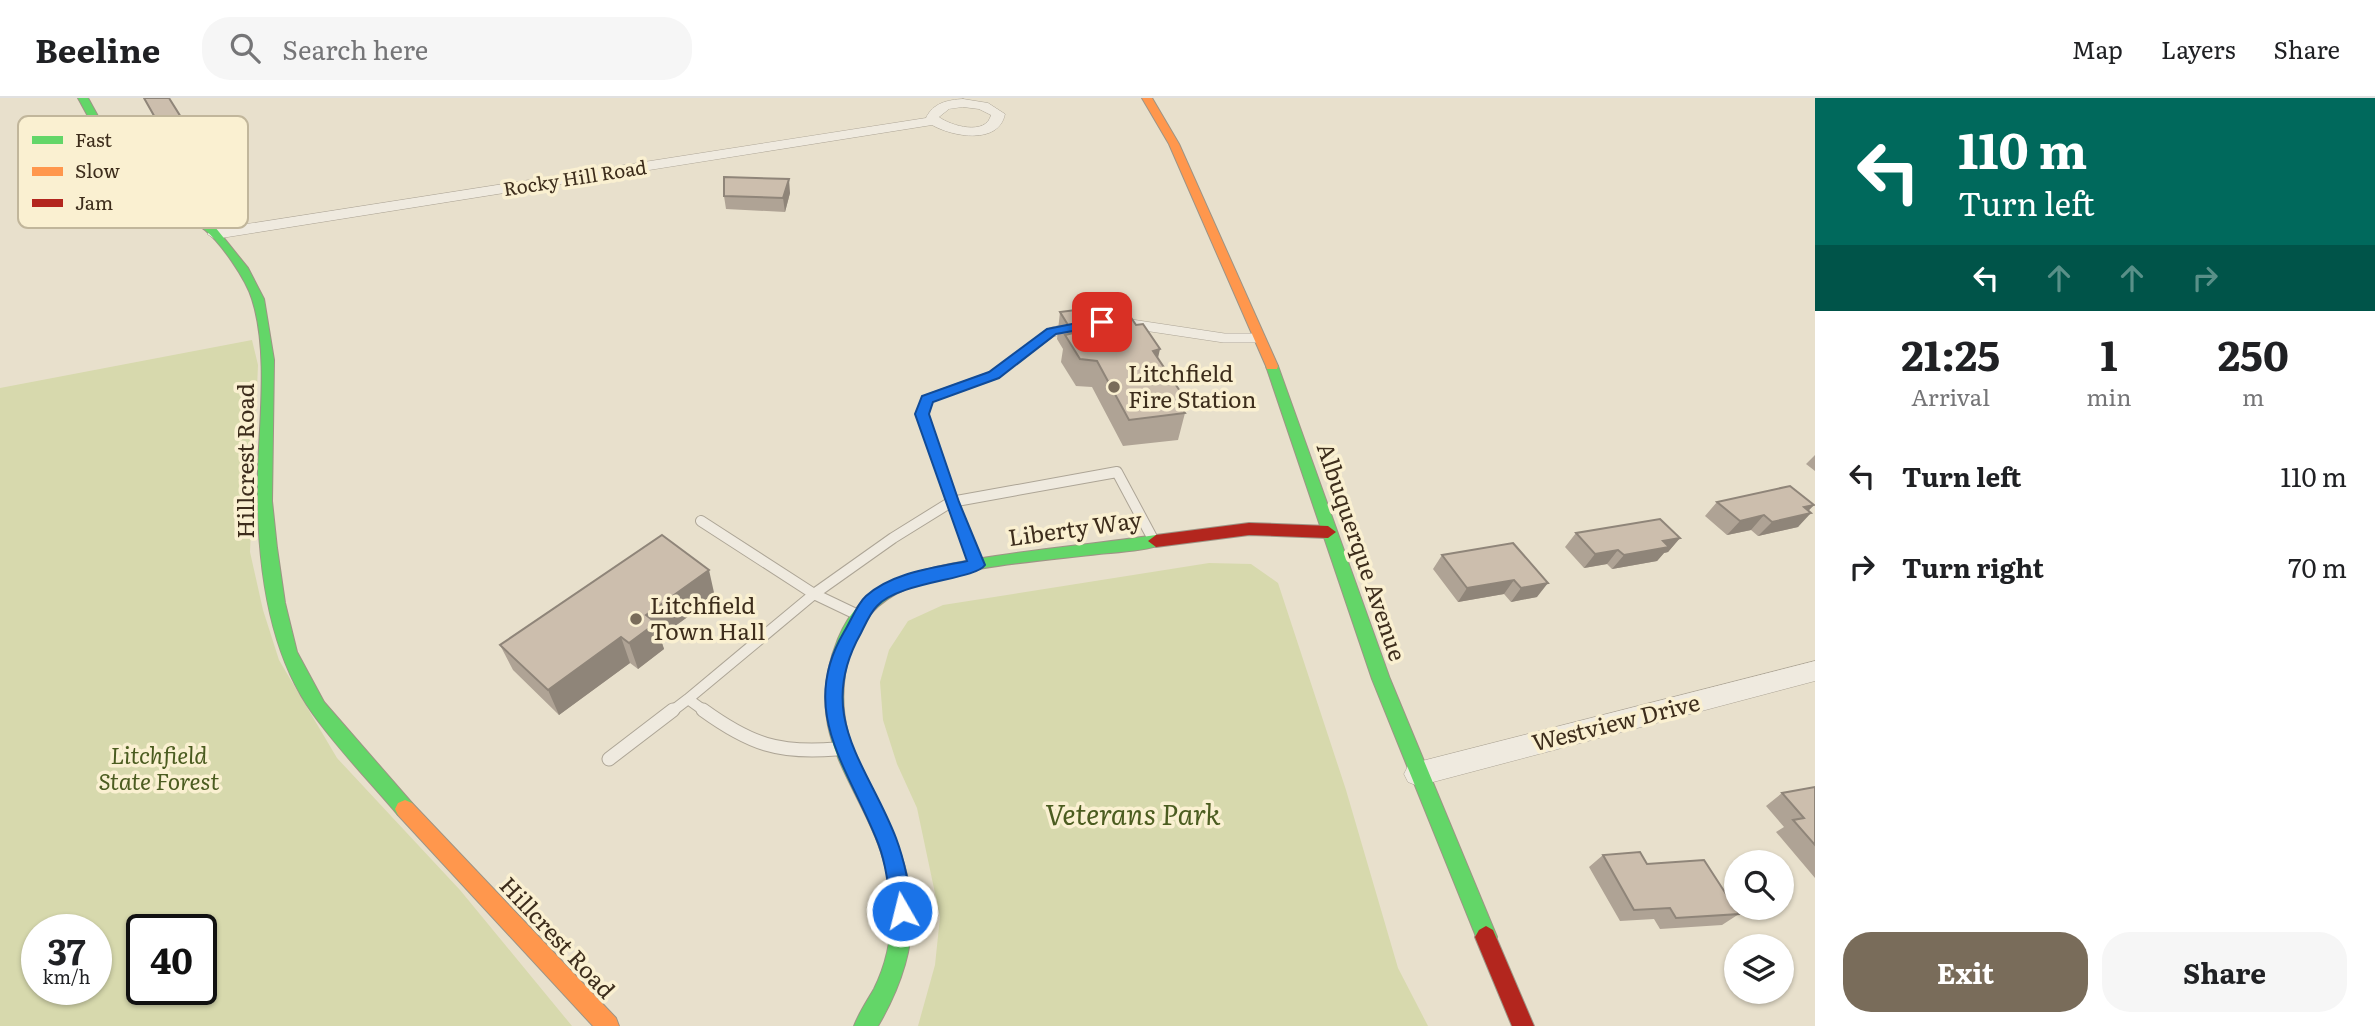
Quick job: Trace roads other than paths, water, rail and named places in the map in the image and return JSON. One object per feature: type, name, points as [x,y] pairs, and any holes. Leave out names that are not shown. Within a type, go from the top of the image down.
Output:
[{"type":"street","name":"Hillcrest Road","points":[[83,98],[93,116]]},
{"type":"street","name":"Albuquerque Avenue","points":[[1147,98],[1174,144],[1279,383],[1328,532],[1418,774],[1523,1026]]},
{"type":"street","name":"Rocky Hill Road","points":[[215,234],[934,121]]},
{"type":"street","name":"Hillcrest Road","points":[[207,228],[215,234],[242,268],[258,299],[262,314],[268,360],[265,500],[277,603],[289,653],[318,707],[352,749],[408,814],[608,1026]]},
{"type":"street","name":"Liberty Way","points":[[865,1026],[888,987],[904,927],[895,862],[842,748],[835,720],[834,684],[841,652],[871,601],[890,588],[916,578],[977,565],[1240,530],[1328,532]]},
{"type":"street","name":"Westview Drive","points":[[1418,774],[1815,671]]},
{"type":"lane","points":[[1115,323],[1224,338],[1260,338]]},
{"type":"lane","points":[[977,565],[951,502],[922,414],[927,399],[994,375],[1052,331],[1077,327]]},
{"type":"lane","points":[[609,759],[688,699],[814,594],[893,538],[951,502],[1116,472],[1154,542]]},
{"type":"lane","points":[[701,521],[814,594],[860,616]]},
{"type":"lane","points":[[688,699],[732,731],[759,746],[802,753],[842,748]]},
{"type":"place","name":"Litchfield Fire Station","points":[[1114,387]]},
{"type":"place","name":"Litchfield Town Hall","points":[[636,619]]},
{"type":"park label","name":"Litchfield State Forest","points":[[159,769]]},
{"type":"park label","name":"Veterans Park","points":[[1133,815]]}]
